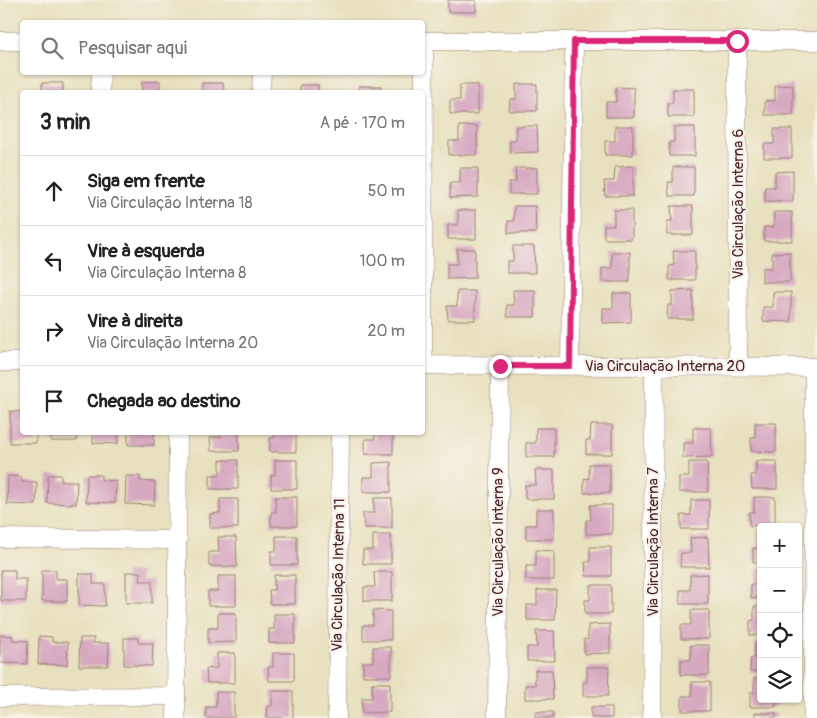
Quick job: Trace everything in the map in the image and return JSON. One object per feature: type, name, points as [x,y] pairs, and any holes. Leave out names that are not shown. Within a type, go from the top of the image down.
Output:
[{"type":"street","points":[[0,41],[20,41]]},
{"type":"street","points":[[425,41],[817,41]]},
{"type":"street","points":[[570,366],[574,41]]},
{"type":"street","name":"Via Circulação Interna 6","points":[[737,41],[738,367]]},
{"type":"street","points":[[100,75],[100,90]]},
{"type":"street","points":[[262,75],[262,90]]},
{"type":"street","points":[[423,75],[423,90]]},
{"type":"street","points":[[0,362],[20,362]]},
{"type":"street","name":"Via Circulação Interna 20","points":[[425,365],[815,367]]},
{"type":"street","name":"Via Circulação Interna 9","points":[[497,718],[500,366]]},
{"type":"street","name":"Via Circulação Interna 7","points":[[652,718],[654,366]]},
{"type":"street","points":[[813,718],[815,367]]},
{"type":"street","points":[[176,718],[178,435]]},
{"type":"street","name":"Via Circulação Interna 11","points":[[337,718],[340,435]]},
{"type":"street","points":[[0,538],[178,540]]},
{"type":"street","points":[[0,697],[176,696]]},
{"type":"building","points":[[448,0],[476,0],[476,12],[448,12]]},
{"type":"building","points":[[160,81],[160,90],[142,90],[142,82]]},
{"type":"building","points":[[42,83],[63,83],[63,90],[42,90]]},
{"type":"building","points":[[202,83],[223,83],[224,90],[202,90]]},
{"type":"building","points":[[516,84],[537,84],[537,111],[509,111],[510,99],[516,99]]},
{"type":"building","points":[[300,85],[318,85],[318,90],[300,90]]},
{"type":"building","points":[[460,85],[478,85],[478,114],[450,114],[450,100],[460,100]]},
{"type":"building","points":[[793,85],[793,115],[765,115],[765,101],[775,101],[775,86]]},
{"type":"building","points":[[359,86],[381,86],[381,90],[359,90]]},
{"type":"building","points":[[616,87],[634,88],[634,117],[606,117],[606,102],[616,102]]},
{"type":"building","points":[[673,89],[694,89],[694,117],[668,117],[668,103],[673,103]]},
{"type":"building","points":[[459,126],[477,126],[477,155],[449,155],[449,141],[459,141]]},
{"type":"building","points":[[516,126],[537,126],[538,152],[510,153],[510,141],[516,141]]},
{"type":"building","points":[[615,126],[633,126],[633,155],[605,155],[605,141],[615,141]]},
{"type":"building","points":[[674,127],[695,127],[695,156],[669,156],[669,142],[674,142]]},
{"type":"building","points":[[774,129],[792,129],[792,158],[764,158],[764,144],[774,144]]},
{"type":"building","points":[[633,166],[633,196],[605,196],[604,181],[614,181],[615,167]]},
{"type":"building","points":[[673,167],[694,167],[694,196],[669,196],[668,182],[673,182]]},
{"type":"building","points":[[460,168],[478,168],[478,197],[450,198],[450,183],[460,183]]},
{"type":"building","points":[[515,168],[537,168],[537,194],[509,194],[509,182],[516,182]]},
{"type":"building","points":[[793,171],[793,201],[765,201],[765,187],[775,187],[775,172]]},
{"type":"building","points":[[514,206],[535,206],[536,233],[508,233],[508,221],[514,221]]},
{"type":"building","points":[[671,206],[693,206],[693,235],[667,235],[667,221],[672,221]]},
{"type":"building","points":[[458,210],[476,210],[476,239],[448,239],[448,225],[458,225]]},
{"type":"building","points":[[614,210],[632,210],[632,239],[604,239],[604,225],[614,225]]},
{"type":"building","points":[[774,212],[792,212],[792,241],[764,241],[764,227],[774,227]]},
{"type":"building","points":[[513,246],[534,246],[535,273],[507,273],[507,261],[513,261]]},
{"type":"building","points":[[457,249],[475,249],[475,278],[447,279],[447,264],[457,264]]},
{"type":"building","points":[[673,251],[695,251],[695,280],[669,280],[669,266],[674,265]]},
{"type":"building","points":[[612,252],[630,252],[630,282],[602,282],[602,268],[612,268]]},
{"type":"building","points":[[790,252],[790,282],[762,282],[762,268],[772,268],[772,253]]},
{"type":"building","points":[[513,290],[535,290],[535,317],[507,317],[507,305],[514,305]]},
{"type":"building","points":[[693,290],[693,319],[667,319],[668,305],[672,305],[672,291]]},
{"type":"building","points":[[457,291],[475,291],[475,320],[448,320],[447,306],[457,306]]},
{"type":"building","points":[[773,292],[791,292],[791,322],[763,321],[763,307],[773,307]]},
{"type":"building","points":[[613,293],[631,293],[631,322],[603,323],[603,308],[613,308]]},
{"type":"building","points":[[10,411],[20,412],[20,435],[36,435],[36,443],[10,443]]},
{"type":"building","points":[[755,423],[776,423],[776,452],[751,451],[751,438],[755,438]]},
{"type":"building","points":[[591,425],[612,425],[612,454],[586,454],[586,440],[590,440]]},
{"type":"building","points":[[536,428],[554,428],[554,457],[526,457],[526,443],[536,443]]},
{"type":"building","points":[[693,428],[711,428],[712,457],[683,458],[683,443],[693,443]]},
{"type":"building","points":[[51,435],[77,435],[77,441],[51,441]]},
{"type":"building","points":[[93,435],[118,435],[118,444],[93,443]]},
{"type":"building","points":[[128,435],[154,435],[154,445],[128,445]]},
{"type":"building","points":[[221,435],[239,435],[239,451],[211,451],[210,437],[221,437]]},
{"type":"building","points":[[274,435],[296,435],[296,452],[270,452],[270,438],[274,438]]},
{"type":"building","points":[[375,435],[393,435],[393,454],[365,454],[365,439],[375,439]]},
{"type":"building","points":[[220,460],[238,460],[238,489],[210,489],[210,475],[220,475]]},
{"type":"building","points":[[275,460],[297,460],[297,489],[271,489],[271,475],[275,475]]},
{"type":"building","points":[[756,461],[777,461],[777,489],[752,489],[751,475],[756,475]]},
{"type":"building","points":[[391,462],[391,492],[363,492],[363,477],[373,477],[373,463]]},
{"type":"building","points":[[689,462],[707,462],[708,492],[679,492],[679,477],[689,477]]},
{"type":"building","points":[[589,464],[610,464],[610,493],[584,493],[584,478],[589,479]]},
{"type":"building","points":[[535,470],[554,470],[554,499],[525,499],[525,485],[536,485]]},
{"type":"building","points":[[48,475],[61,475],[61,481],[77,481],[76,504],[47,503]]},
{"type":"building","points":[[87,475],[101,475],[101,480],[116,481],[115,503],[86,502]]},
{"type":"building","points":[[8,476],[21,477],[22,482],[37,482],[36,505],[7,504]]},
{"type":"building","points":[[126,476],[140,476],[140,481],[155,482],[154,505],[125,504]]},
{"type":"building","points":[[275,497],[297,497],[297,526],[271,526],[271,512],[276,512]]},
{"type":"building","points":[[754,497],[775,497],[775,523],[757,523],[757,526],[750,526],[749,512],[754,512]]},
{"type":"building","points":[[374,498],[392,498],[392,528],[364,528],[363,513],[374,513]]},
{"type":"building","points":[[220,499],[238,499],[238,528],[210,528],[210,514],[220,513]]},
{"type":"building","points":[[691,500],[709,500],[709,529],[681,529],[681,515],[691,515]]},
{"type":"building","points":[[590,505],[612,505],[612,534],[586,534],[586,520],[591,520]]},
{"type":"building","points":[[536,509],[554,509],[554,539],[526,539],[526,525],[536,525]]},
{"type":"building","points":[[373,535],[391,535],[391,564],[363,564],[363,550],[373,550]]},
{"type":"building","points":[[276,536],[297,536],[297,565],[271,565],[271,551],[276,551]]},
{"type":"building","points":[[218,537],[236,537],[237,567],[209,566],[209,552],[219,552]]},
{"type":"building","points":[[708,537],[709,567],[680,567],[681,553],[691,553],[690,538]]},
{"type":"building","points":[[590,547],[611,547],[611,576],[586,576],[585,562],[590,562]]},
{"type":"building","points":[[753,548],[757,548],[757,562],[753,562]]},
{"type":"building","points":[[536,550],[554,551],[554,580],[526,580],[526,566],[536,566]]},
{"type":"building","points":[[757,569],[757,598],[751,598],[751,584],[756,584]]},
{"type":"building","points":[[1,570],[15,570],[15,579],[26,579],[26,601],[1,601]]},
{"type":"building","points":[[42,570],[56,570],[56,579],[67,579],[67,601],[42,601]]},
{"type":"building","points":[[126,572],[141,572],[140,581],[152,581],[152,603],[126,603]]},
{"type":"building","points":[[374,572],[392,572],[392,601],[364,601],[364,587],[375,587]]},
{"type":"building","points":[[79,574],[93,574],[93,584],[105,584],[105,606],[79,605]]},
{"type":"building","points":[[708,574],[708,604],[680,604],[680,590],[690,590],[690,575]]},
{"type":"building","points":[[274,575],[295,575],[295,604],[270,604],[269,590],[274,590]]},
{"type":"building","points":[[218,576],[236,576],[236,606],[208,606],[208,591],[218,591]]},
{"type":"building","points":[[590,585],[611,585],[611,614],[585,614],[585,600],[590,600]]},
{"type":"building","points":[[537,590],[556,590],[555,620],[527,620],[527,605],[537,605]]},
{"type":"building","points":[[754,606],[757,606],[757,635],[750,635],[750,621],[754,620]]},
{"type":"building","points":[[373,610],[391,611],[391,640],[363,640],[363,625],[373,625]]},
{"type":"building","points":[[691,610],[709,610],[709,639],[681,639],[681,625],[691,625]]},
{"type":"building","points":[[218,613],[236,613],[236,642],[208,643],[208,628],[218,628]]},
{"type":"building","points":[[274,614],[295,614],[295,643],[269,643],[269,629],[274,629]]},
{"type":"building","points":[[610,624],[610,653],[584,654],[584,639],[588,640],[588,625]]},
{"type":"building","points":[[536,631],[554,631],[555,661],[527,661],[527,647],[537,647]]},
{"type":"building","points":[[0,635],[13,636],[12,640],[28,641],[27,664],[0,663]]},
{"type":"building","points":[[39,636],[52,637],[52,642],[68,642],[67,665],[38,664]]},
{"type":"building","points":[[80,638],[94,638],[93,643],[109,643],[108,666],[79,666]]},
{"type":"building","points":[[124,638],[138,638],[138,643],[153,643],[152,666],[124,665]]},
{"type":"building","points":[[755,643],[757,643],[757,672],[750,672],[751,658],[755,658]]},
{"type":"building","points":[[691,645],[709,645],[709,675],[681,675],[681,660],[691,660]]},
{"type":"building","points":[[373,647],[391,647],[391,676],[363,676],[363,662],[373,662]]},
{"type":"building","points":[[217,653],[235,653],[235,683],[207,683],[206,669],[217,668]]},
{"type":"building","points":[[273,653],[294,653],[294,681],[269,681],[268,667],[273,667]]},
{"type":"building","points":[[587,667],[609,667],[608,696],[583,696],[583,682],[587,682]]},
{"type":"building","points":[[535,670],[552,670],[553,699],[525,699],[525,685],[535,685]]},
{"type":"building","points":[[754,678],[757,678],[757,703],[776,703],[776,707],[750,707],[750,693],[754,693]]},
{"type":"building","points":[[692,682],[710,682],[710,711],[682,711],[682,696],[692,696]]},
{"type":"building","points":[[372,683],[390,683],[390,712],[362,713],[362,698],[372,698]]},
{"type":"building","points":[[272,691],[293,691],[293,718],[267,718],[268,706],[272,706]]},
{"type":"building","points":[[216,692],[234,692],[234,718],[206,718],[206,707],[216,707]]},
{"type":"building","points":[[591,707],[612,707],[612,718],[591,718]]},
{"type":"building","points":[[535,712],[553,712],[553,718],[535,718]]},
{"type":"building","points":[[755,713],[776,713],[776,718],[755,718]]},
{"type":"route","points":[[500,366],[570,366],[574,41],[737,41]]}]
